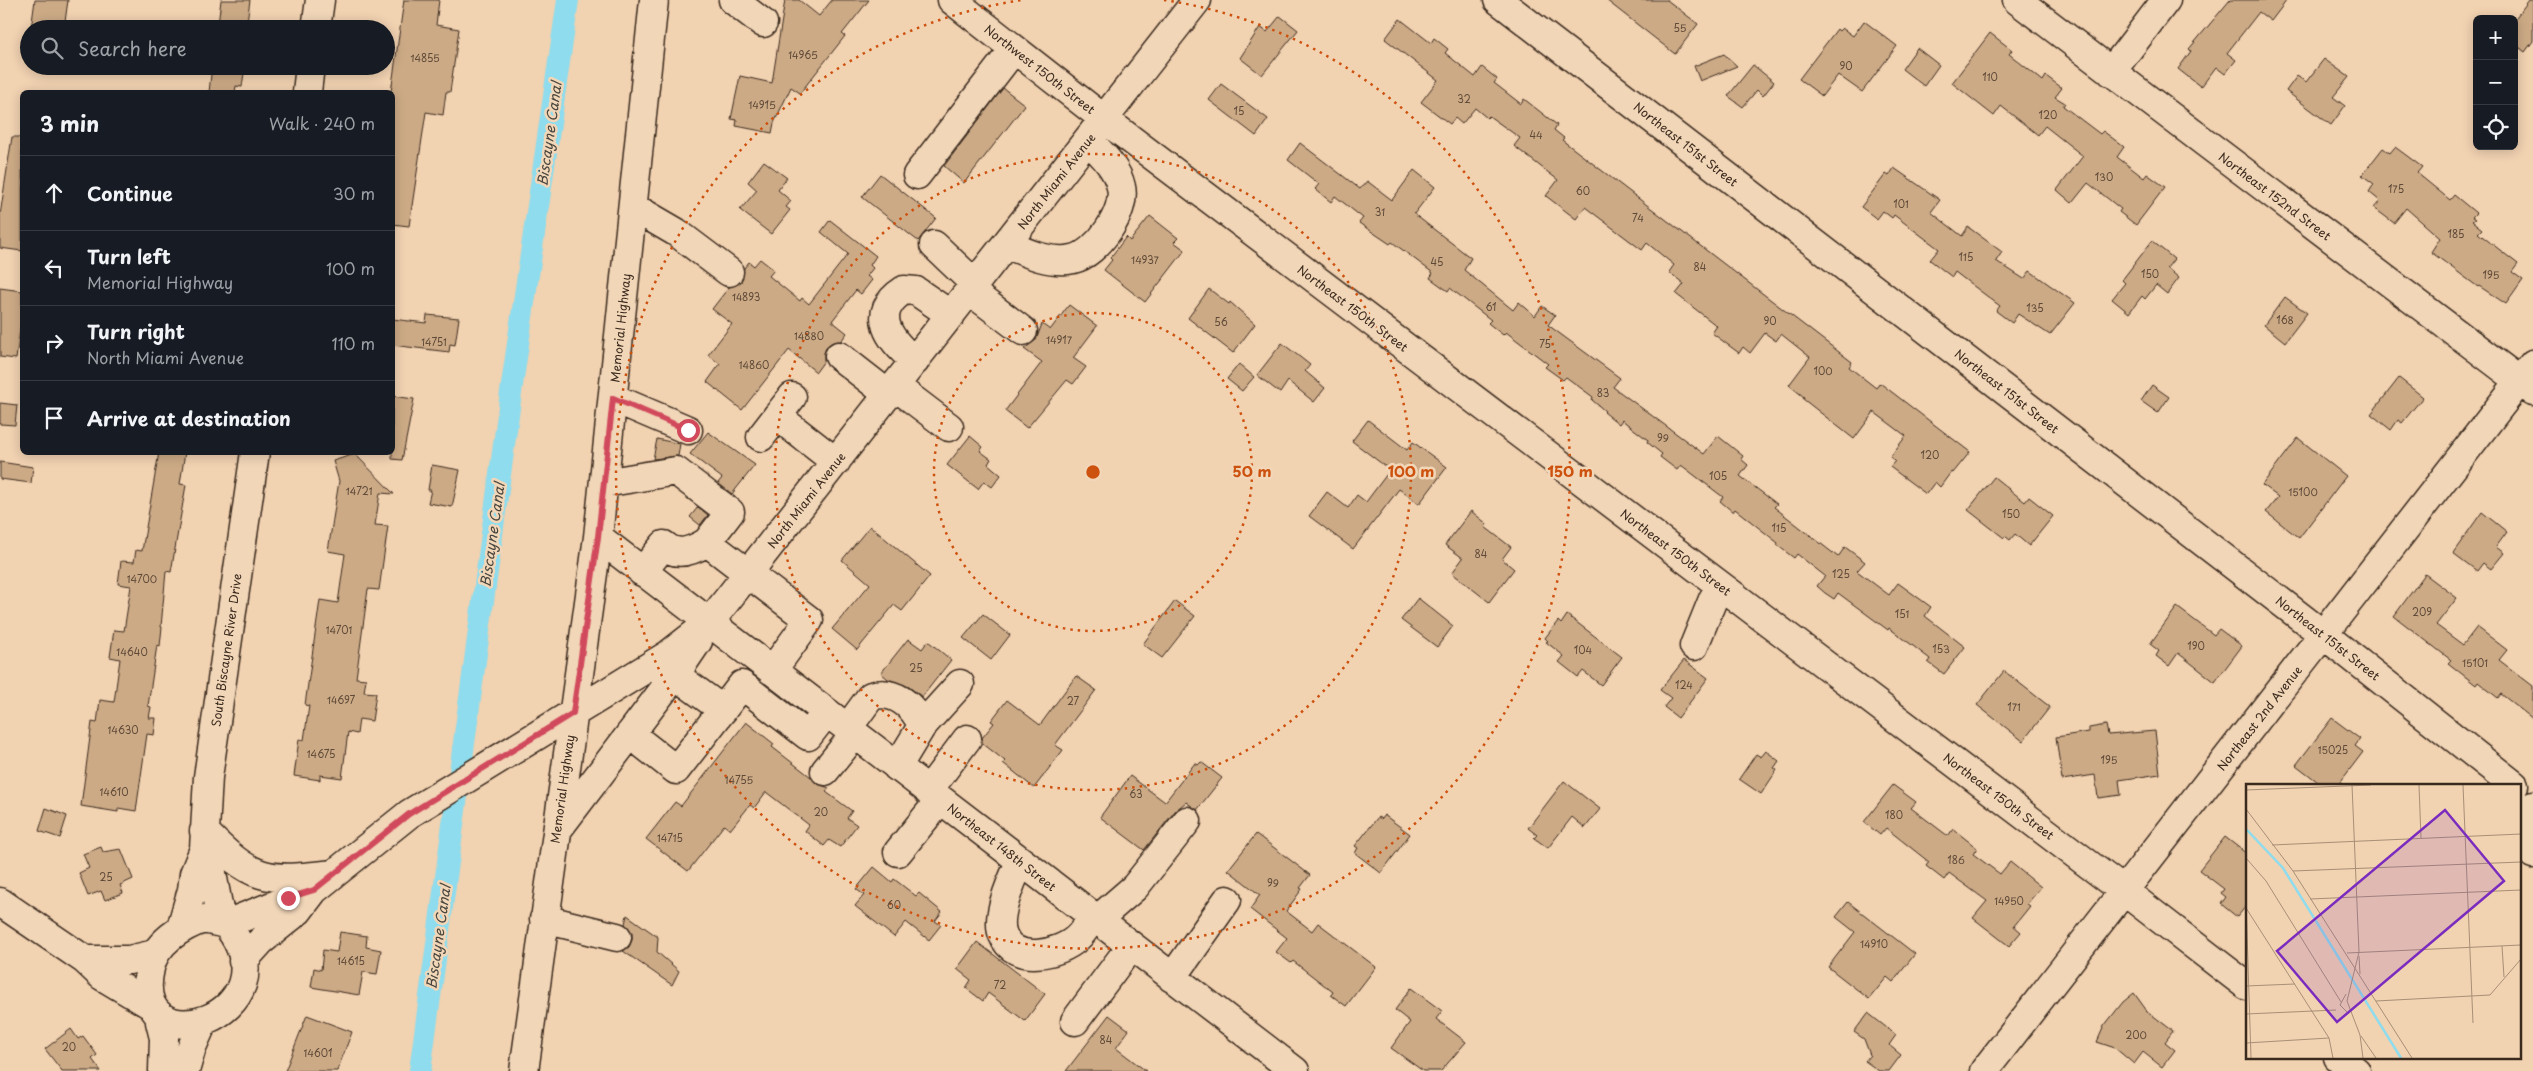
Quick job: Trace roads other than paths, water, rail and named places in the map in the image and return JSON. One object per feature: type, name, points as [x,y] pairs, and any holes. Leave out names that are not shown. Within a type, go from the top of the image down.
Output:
[{"type":"street","points":[[317,20],[320,0]]},
{"type":"street","name":"Memorial Highway","points":[[524,1071],[598,537],[654,0]]},
{"type":"street","points":[[733,0],[763,23]]},
{"type":"street","name":"Northwest 150th Street","points":[[952,0],[1014,49],[1096,130]]},
{"type":"street","name":"North Miami Avenue","points":[[244,961],[261,940],[298,911],[324,882],[409,814],[668,655],[709,623],[1197,0]]},
{"type":"street","name":"Northeast 151st Street","points":[[1498,0],[2324,635],[2513,784]]},
{"type":"street","name":"Northeast 152nd Street","points":[[2017,0],[2111,72],[2529,379]]},
{"type":"street","points":[[2111,72],[2166,0]]},
{"type":"street","points":[[917,175],[1014,49]]},
{"type":"street","points":[[307,90],[309,75]]},
{"type":"street","points":[[1006,244],[1039,258],[1073,259],[1088,253],[1103,240],[1121,202],[1122,187],[1096,130]]},
{"type":"street","name":"Northeast 150th Street","points":[[1096,130],[1722,587],[2124,890],[2246,985]]},
{"type":"street","points":[[632,207],[676,232],[729,272]]},
{"type":"street","points":[[934,246],[973,287],[1023,331]]},
{"type":"street","points":[[915,361],[890,336],[885,321],[889,302],[904,290],[916,291],[951,315]]},
{"type":"street","points":[[839,356],[949,427]]},
{"type":"street","name":"Northeast 2nd Avenue","points":[[1984,1071],[2324,635],[2529,379]]},
{"type":"street","points":[[613,398],[688,430]]},
{"type":"street","points":[[777,417],[836,462]]},
{"type":"street","name":"South Biscayne River Drive","points":[[181,928],[204,840],[208,777],[255,455]]},
{"type":"street","points":[[604,483],[676,471],[730,512],[707,542],[693,551],[674,552],[664,545],[642,572]]},
{"type":"street","name":"Northeast 148th Street","points":[[598,537],[1295,1071]]},
{"type":"street","points":[[707,542],[809,620],[772,671]]},
{"type":"street","points":[[1694,646],[1713,599],[1722,587]]},
{"type":"street","points":[[556,832],[675,675],[709,623]]},
{"type":"street","points":[[675,675],[723,710]]},
{"type":"street","points":[[630,734],[676,770],[742,684],[808,736],[843,725]]},
{"type":"street","points":[[897,767],[922,726],[960,684]]},
{"type":"street","points":[[825,771],[843,725],[871,696],[888,693],[913,710],[922,726]]},
{"type":"street","points":[[898,852],[967,739]]},
{"type":"street","points":[[2520,790],[2533,800]]},
{"type":"street","points":[[2533,805],[2524,820],[2524,838],[2533,854]]},
{"type":"street","points":[[1020,862],[1012,880],[1001,921],[1003,935],[1008,943],[1018,950],[1032,955],[1061,949],[1135,887],[1187,821]]},
{"type":"street","points":[[204,840],[258,874],[324,882]]},
{"type":"street","name":"South Biscayne River Drive","points":[[204,840],[223,922]]},
{"type":"street","name":"North Miami Avenue","points":[[223,922],[260,912],[324,882]]},
{"type":"street","points":[[1172,978],[1227,900]]},
{"type":"street","points":[[0,902],[85,960],[102,976],[155,1013],[178,1032],[200,1030],[218,1020],[235,1000],[240,988],[244,961],[238,941],[223,922],[204,919],[181,928],[155,954],[148,978],[155,1013],[164,1038],[164,1071]]},
{"type":"street","points":[[544,919],[617,937]]},
{"type":"street","points":[[1075,1021],[1131,946]]},
{"type":"street","points":[[85,960],[129,960],[155,954]]},
{"type":"street","points":[[185,1071],[192,1047],[200,1030]]},
{"type":"street","points":[[2339,1058],[2356,1071]]},
{"type":"waterway","name":"Biscayne Canal","points":[[420,1071],[512,385],[568,0]]}]
